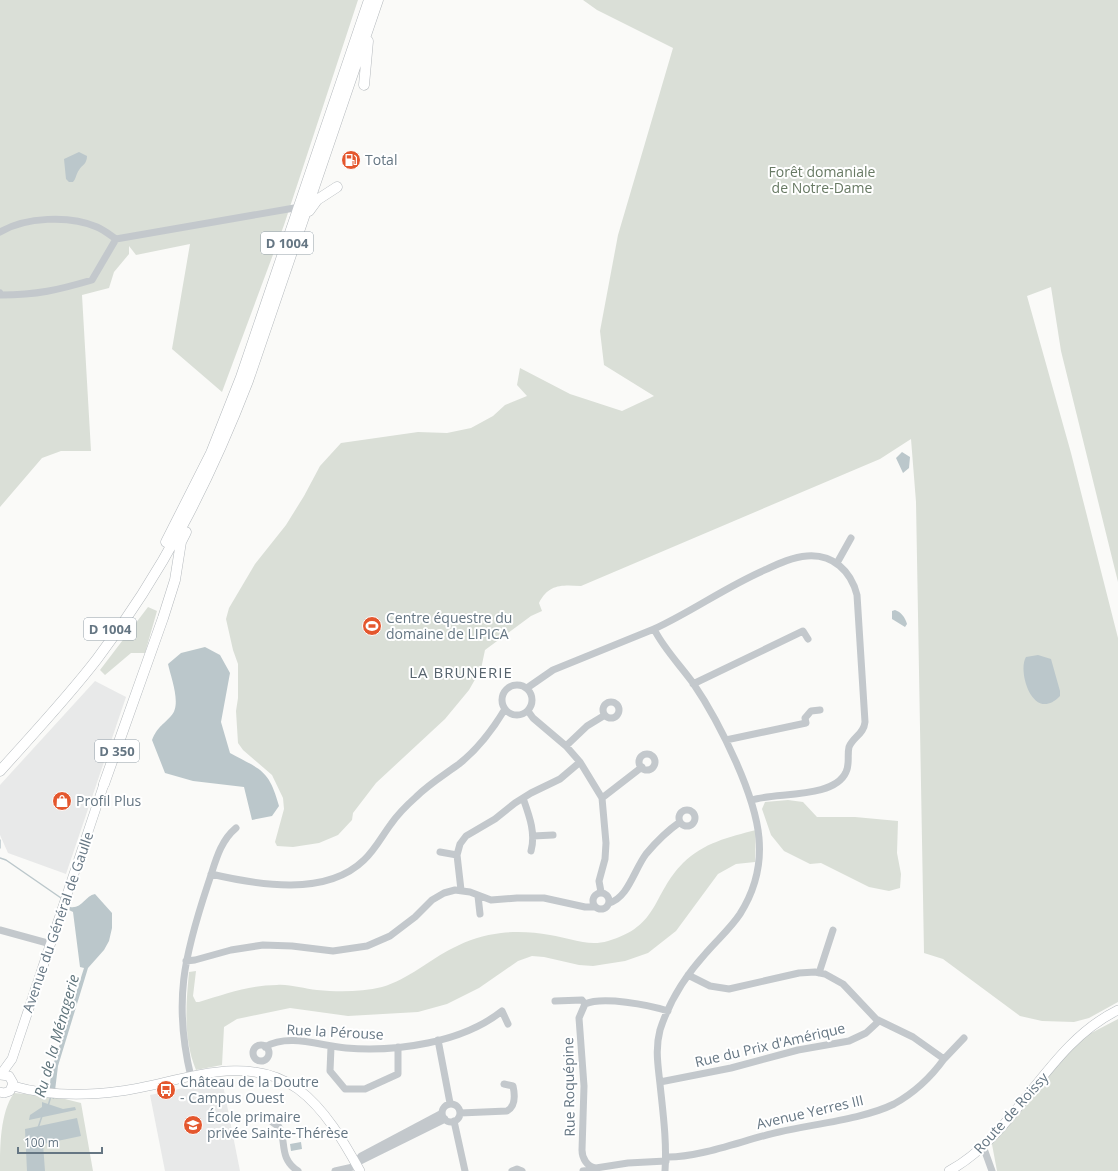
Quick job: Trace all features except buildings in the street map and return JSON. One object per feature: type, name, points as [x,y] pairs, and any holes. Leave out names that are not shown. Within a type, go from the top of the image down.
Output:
[{"type":"highway","name":"D 1004","points":[[0,761],[48,708],[92,655],[136,592],[176,524],[220,433],[300,207],[369,0]]},
{"type":"highway","name":"D 1004","points":[[0,770],[53,712],[96,659],[157,570],[191,512],[228,433],[246,387],[378,0]]},
{"type":"highway","points":[[364,85],[369,24]]},
{"type":"highway","points":[[304,217],[318,200],[337,187]]},
{"type":"highway","name":"D 350","points":[[104,784],[129,718],[175,580],[178,556],[191,512]]},
{"type":"main road","name":"Avenue du Général de Gaulle","points":[[12,1082],[12,1059],[104,784]]},
{"type":"main road","name":"Route de Roissy","points":[[949,1171],[984,1146],[1067,1049],[1095,1023],[1118,1010]]},
{"type":"main road","name":"Avenue du Général de Gaulle","points":[[0,1074],[12,1059]]},
{"type":"main road","points":[[0,1074],[7,1074],[12,1082],[45,1092],[60,1094],[94,1094],[122,1091],[226,1071],[249,1071],[270,1076],[286,1082],[301,1092],[318,1108],[358,1167]]},
{"type":"main road","points":[[1,1094],[10,1091],[12,1082]]},
{"type":"street","points":[[0,232],[8,227],[58,218],[97,227],[116,239],[300,207]]},
{"type":"street","points":[[0,293],[1,295],[26,295],[56,291],[92,280],[116,239]]},
{"type":"street","points":[[837,563],[851,538]]},
{"type":"street","points":[[527,688],[553,670],[582,656],[619,645],[654,629],[739,582],[785,561],[811,556],[822,557],[837,563],[851,579],[856,595],[865,714],[864,728],[851,744],[847,769],[838,783],[813,791],[752,800]]},
{"type":"street","points":[[654,629],[659,639],[693,684],[726,740],[752,800],[758,820],[760,841],[758,868],[751,890],[734,923],[688,975],[668,1011],[657,1046],[666,1159],[665,1171]]},
{"type":"street","points":[[693,684],[803,631],[808,639]]},
{"type":"street","points":[[517,685],[527,688],[530,692],[532,702],[528,711],[519,715],[505,709],[502,700],[508,688],[517,685]]},
{"type":"street","points":[[211,874],[258,883],[307,885],[327,882],[347,874],[369,855],[392,822],[406,806],[433,782],[459,764],[473,751],[505,709]]},
{"type":"street","points":[[726,740],[806,723],[805,718],[811,711],[820,710]]},
{"type":"street","points":[[528,711],[540,726],[566,746],[580,762],[602,798],[606,843],[605,859],[599,881],[600,892]]},
{"type":"street","points":[[566,746],[587,726],[605,715]]},
{"type":"street","points":[[461,890],[457,855],[460,844],[466,836],[495,819],[523,798],[560,779],[580,762]]},
{"type":"street","points":[[602,798],[642,768]]},
{"type":"street","points":[[523,798],[529,815],[533,836],[531,850]]},
{"type":"street","points":[[186,961],[195,960],[225,951],[263,945],[292,946],[333,951],[367,946],[390,936],[444,893],[461,890],[491,900],[544,898],[584,907],[603,909],[609,903],[620,898],[647,853],[663,835],[680,822]]},
{"type":"street","points":[[191,1077],[182,1025],[182,998],[186,961],[196,920],[222,844],[236,828]]},
{"type":"street","points":[[533,836],[553,835]]},
{"type":"street","points":[[440,852],[457,855]]},
{"type":"street","points":[[600,892],[607,896],[609,903]]},
{"type":"street","points":[[595,907],[592,902],[593,896],[600,892]]},
{"type":"street","points":[[478,896],[480,914]]},
{"type":"street","points":[[0,930],[51,944]]},
{"type":"street","points":[[819,973],[833,936],[833,930]]},
{"type":"street","points":[[688,975],[710,986],[729,989],[799,973],[819,973],[843,984],[879,1021],[913,1037],[944,1059]]},
{"type":"street","points":[[555,1001],[582,1000],[585,1004],[595,1001],[620,1002],[668,1011]]},
{"type":"street","name":"Rue Roquépine","points":[[585,1004],[580,1012],[579,1018],[584,1086],[582,1155],[591,1167]]},
{"type":"street","name":"Rue la Pérouse","points":[[265,1047],[272,1043],[296,1041],[361,1049],[398,1047],[438,1040],[481,1024],[502,1011],[508,1024]]},
{"type":"street","name":"Rue du Prix d'Amérique","points":[[660,1082],[731,1068],[798,1050],[849,1041],[866,1033],[879,1021]]},
{"type":"street","name":"Avenue Yerres III","points":[[666,1159],[722,1148],[777,1132],[868,1113],[886,1107],[914,1092],[964,1038]]},
{"type":"street","points":[[438,1040],[450,1104]]},
{"type":"street","points":[[332,1046],[330,1072],[345,1089],[359,1090],[398,1074],[398,1047]]},
{"type":"street","points":[[460,1113],[507,1111],[511,1109],[514,1104],[513,1086],[504,1084]]},
{"type":"street","points":[[443,1116],[445,1106],[450,1104],[456,1105],[460,1113]]},
{"type":"street","points":[[443,1116],[449,1121],[454,1121],[458,1118],[460,1113]]},
{"type":"street","points":[[335,1171],[358,1167],[361,1156],[443,1116]]},
{"type":"street","points":[[271,1121],[279,1128],[284,1153],[295,1170]]},
{"type":"street","points":[[454,1121],[465,1171]]},
{"type":"street","points":[[984,1146],[992,1171]]},
{"type":"street","points":[[583,1171],[590,1170],[591,1167],[596,1168],[666,1159]]},
{"type":"street","points":[[512,1171],[517,1169],[522,1171]]},
{"type":"shaded area","points":[[79,152],[87,156],[86,161],[80,168],[74,181],[69,182],[66,179],[64,159]]},
{"type":"shaded area","points":[[902,452],[910,457],[909,468],[903,473],[896,458]]},
{"type":"shaded area","points":[[895,610],[901,613],[904,617],[907,624],[905,627],[892,619],[892,611]]},
{"type":"shaded area","points":[[205,647],[220,655],[230,673],[221,722],[230,753],[256,767],[267,777],[279,806],[272,816],[252,820],[244,787],[193,781],[165,773],[152,740],[158,729],[171,716],[176,705],[175,691],[168,664],[181,653]]},
{"type":"shaded area","points":[[1038,655],[1051,659],[1060,691],[1060,696],[1050,703],[1042,704],[1035,700],[1026,683],[1024,664],[1026,657]]},
{"type":"shaded area","points":[[95,681],[126,697],[66,874],[8,853],[0,835],[0,785]]},
{"type":"shaded area","points":[[95,894],[112,913],[112,928],[109,941],[104,950],[88,968],[58,1066],[54,1099],[49,1097],[51,1072],[84,968],[80,967],[73,912],[69,910],[70,907],[78,906]]},
{"type":"shaded area","name":"École primaire privée Sainte-Thérèse","points":[[222,1080],[240,1171],[165,1171],[150,1095]]},
{"type":"shaded area","points":[[42,1102],[63,1109],[75,1107],[76,1110],[29,1120],[30,1115],[42,1107]]},
{"type":"shaded area","points":[[77,1118],[81,1136],[43,1144],[45,1171],[27,1171],[25,1129]]},
{"type":"shaded area","points":[[301,1142],[302,1149],[291,1151],[290,1144]]},
{"type":"green space","points":[[0,0],[358,0],[284,225],[222,392],[172,349],[190,244],[136,255],[129,246],[129,254],[114,272],[109,288],[82,295],[91,451],[61,451],[42,458],[0,507]]},
{"type":"green space","name":"Forêt domaniale de Notre-Dame","points":[[583,0],[1118,0],[1118,582],[1061,351],[1051,287],[1027,296],[1071,453],[1118,638],[1118,1002],[1089,1018],[1074,1022],[1042,1021],[1020,1016],[943,959],[924,953],[916,502],[911,439],[880,459],[581,586],[562,586],[551,589],[539,603],[542,611],[531,616],[485,650],[481,669],[469,690],[445,719],[376,783],[353,813],[352,820],[338,835],[319,843],[293,847],[277,846],[275,842],[284,809],[283,798],[272,775],[243,750],[238,743],[236,711],[238,698],[238,664],[233,650],[226,619],[229,608],[255,564],[286,525],[320,466],[341,443],[418,432],[447,433],[471,428],[493,416],[505,405],[527,396],[517,385],[520,368],[570,394],[622,411],[654,396],[604,365],[600,331],[618,235],[673,48],[597,10]]},
{"type":"green space","points":[[148,607],[157,611],[145,653],[131,653],[105,675],[100,670]]},
{"type":"green space","points":[[788,800],[803,802],[817,817],[855,817],[898,821],[897,853],[901,874],[900,888],[889,891],[869,887],[821,863],[810,864],[784,851],[771,835],[762,809],[765,802]]},
{"type":"green space","points":[[756,830],[755,862],[736,864],[718,874],[676,931],[648,953],[625,961],[593,966],[579,965],[544,957],[532,956],[518,961],[479,988],[447,1004],[418,1012],[348,1016],[290,1008],[237,1019],[224,1027],[222,1065],[196,1070],[189,1046],[186,1021],[189,972],[196,971],[193,996],[196,1002],[238,990],[267,985],[287,985],[325,991],[358,991],[374,989],[392,984],[459,945],[488,935],[507,932],[526,932],[550,935],[586,943],[601,943],[625,935],[637,927],[653,908],[673,875],[683,863],[699,850],[736,835]]},
{"type":"green space","points":[[1118,1019],[1118,1171],[997,1171],[991,1139],[1076,1041]]},
{"type":"green space","points":[[14,1093],[57,1097],[81,1103],[93,1171],[0,1171],[3,1120],[9,1101]]},
{"type":"waterway","name":"Ru de la Ménagerie","points":[[0,840],[0,848]]},
{"type":"waterway","name":"Ru de la Ménagerie","points":[[0,858],[6,860],[61,898]]},
{"type":"waterway","name":"Ru de la Ménagerie","points":[[48,1106],[51,1096]]},
{"type":"waterway","name":"Ru de la Ménagerie","points":[[38,1128],[42,1116]]},
{"type":"place","name":"Total","points":[[351,160]]},
{"type":"place","name":"Centre équestre du domaine de LIPICA","points":[[372,626]]},
{"type":"place","name":"Profil Plus","points":[[62,801]]},
{"type":"place","name":"Château de la Doutre - Campus Ouest","points":[[166,1090]]},
{"type":"place","name":"École primaire privée Sainte-Thérèse","points":[[193,1125]]},
{"type":"district","name":"LA BRUNERIE","points":[[461,673]]}]
